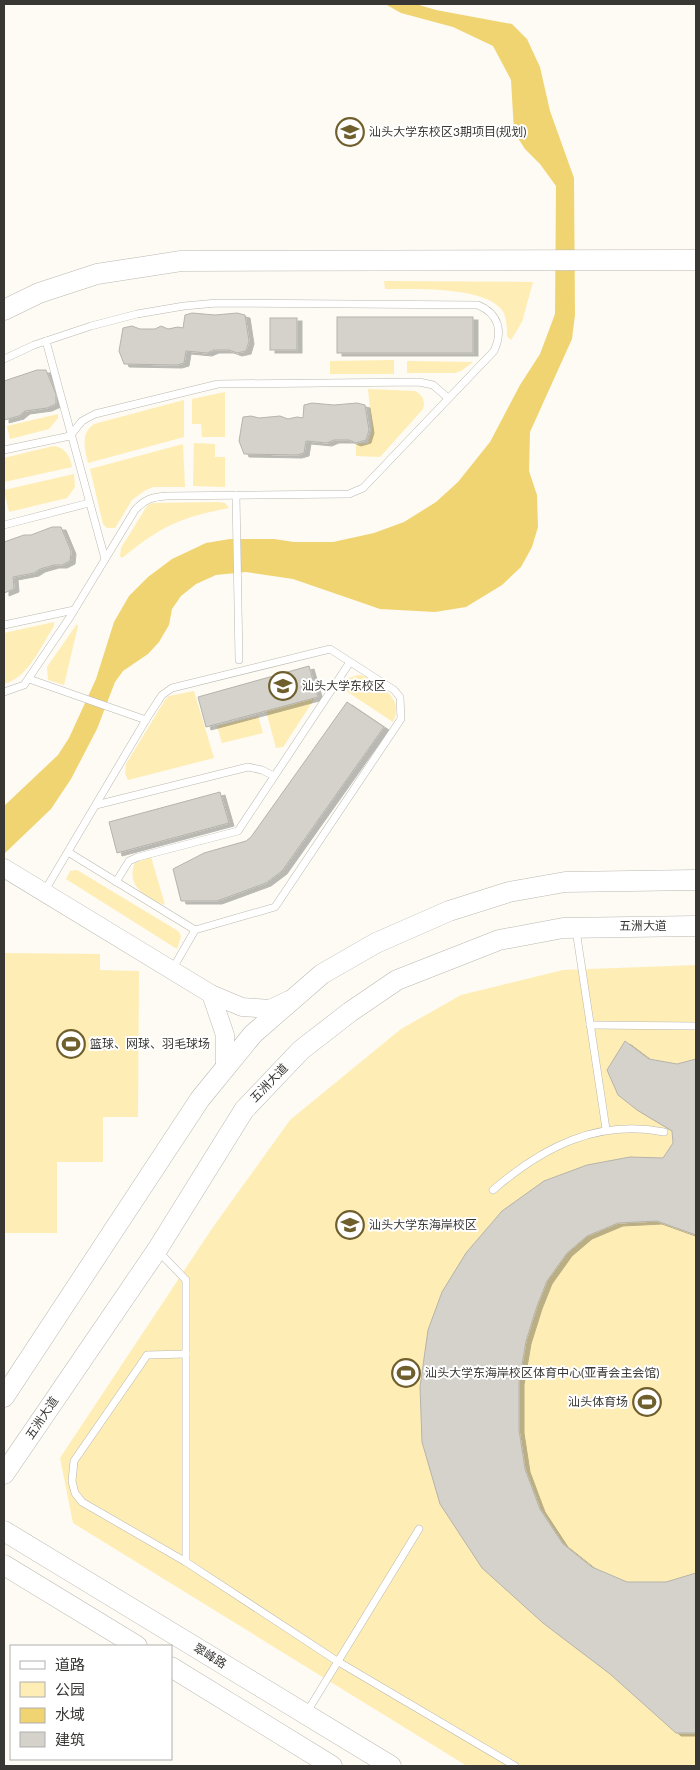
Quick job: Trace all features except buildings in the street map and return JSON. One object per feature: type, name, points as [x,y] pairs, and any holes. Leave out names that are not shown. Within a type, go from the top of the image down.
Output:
[{"type":"main road","points":[[7,305],[97,274],[181,261],[696,260]]},
{"type":"main road","points":[[4,1398],[200,1099],[254,1034],[322,974],[376,943],[449,911],[509,892],[565,882],[695,879]]},
{"type":"main road","name":"五洲大道","points":[[4,1474],[157,1250],[244,1110],[301,1050],[350,1012],[397,980],[499,940],[575,927],[696,926]]},
{"type":"main road","name":"翠峰路","points":[[4,1531],[391,1766]]},
{"type":"main road","points":[[4,1565],[135,1645]]},
{"type":"main road","points":[[172,1668],[332,1766]]},
{"type":"street","points":[[6,869],[211,994],[242,1007],[270,1009],[296,997]]},
{"type":"street","points":[[211,994],[225,1036],[225,1069]]},
{"type":"lane","points":[[4,359],[46,341],[91,326],[137,314],[217,303],[478,305],[491,312],[500,328],[494,351],[363,488],[349,494],[151,497],[135,510],[29,679],[17,690],[4,692]]},
{"type":"lane","points":[[46,341],[104,559]]},
{"type":"lane","points":[[4,450],[70,436],[82,421],[95,414],[218,384],[419,382],[433,385],[448,398]]},
{"type":"lane","points":[[236,495],[239,660]]},
{"type":"lane","points":[[4,525],[89,503]]},
{"type":"lane","points":[[4,625],[74,610]]},
{"type":"lane","points":[[44,892],[146,720],[162,695],[172,688],[330,649],[394,690],[400,697],[401,719],[275,908],[195,930],[172,970]]},
{"type":"lane","points":[[116,882],[129,861],[138,857],[238,831],[350,662]]},
{"type":"lane","points":[[29,679],[146,720]]},
{"type":"lane","points":[[96,805],[248,767],[274,776]]},
{"type":"lane","points":[[68,852],[195,930]]},
{"type":"lane","points":[[575,927],[606,1129]]},
{"type":"lane","points":[[590,1025],[696,1026]]},
{"type":"lane","points":[[493,1190],[515,1170],[552,1148],[581,1135],[606,1129],[641,1127],[664,1132]]},
{"type":"lane","points":[[157,1250],[186,1280],[186,1562]]},
{"type":"lane","points":[[186,1354],[147,1355],[74,1461],[72,1470],[75,1493],[82,1502],[186,1562],[337,1661],[515,1766]]},
{"type":"lane","points":[[306,1714],[419,1529]]},
{"type":"green space","points":[[384,281],[533,282],[522,322],[511,340],[507,336],[504,313],[493,302],[465,293],[447,290],[385,289]]},
{"type":"green space","points":[[394,360],[394,374],[330,374],[330,361]]},
{"type":"green space","points":[[407,361],[473,362],[461,371],[454,373],[407,373]]},
{"type":"green space","points":[[368,389],[415,391],[424,400],[423,409],[380,457],[356,456],[356,444],[368,443],[372,430]]},
{"type":"green space","points":[[225,392],[225,437],[202,437],[201,424],[192,424],[192,399]]},
{"type":"green space","points":[[184,400],[184,437],[88,463],[85,437],[94,424]]},
{"type":"green space","points":[[58,414],[58,418],[49,429],[10,439],[7,426]]},
{"type":"green space","points":[[194,443],[215,444],[215,457],[225,457],[225,487],[193,486]]},
{"type":"green space","points":[[183,444],[185,487],[153,487],[144,491],[132,500],[115,528],[107,528],[103,524],[90,469]]},
{"type":"green space","points":[[53,446],[61,448],[66,453],[72,467],[4,482],[4,458]]},
{"type":"green space","points":[[74,474],[75,487],[67,498],[9,512],[4,490]]},
{"type":"green space","points":[[152,503],[225,503],[229,508],[196,516],[171,525],[148,538],[122,558],[120,556],[121,548],[147,506]]},
{"type":"green space","points":[[54,622],[54,626],[39,652],[27,668],[13,681],[4,684],[4,633]]},
{"type":"green space","points":[[77,624],[64,685],[48,680],[47,667]]},
{"type":"green space","points":[[358,675],[370,679],[393,699],[396,710],[393,722],[340,687],[346,679]]},
{"type":"green space","points":[[194,691],[214,758],[128,780],[125,773],[126,764],[165,700],[169,696]]},
{"type":"green space","points":[[315,698],[283,747],[276,748],[266,711]]},
{"type":"green space","points":[[258,716],[263,733],[222,743],[217,726]]},
{"type":"green space","points":[[151,857],[165,905],[151,899],[139,890],[133,878],[135,863]]},
{"type":"green space","points":[[77,870],[178,931],[181,936],[177,949],[66,879],[70,871]]},
{"type":"green space","name":"篮球、网球、羽毛球场","points":[[4,953],[100,954],[100,970],[139,971],[138,1117],[103,1117],[103,1162],[57,1162],[57,1233],[4,1233]]},
{"type":"green space","name":"汕头大学东海岸校区体育中心(亚青会主会馆)","points":[[696,965],[696,1766],[467,1766],[73,1523],[60,1458],[211,1230],[290,1120],[401,1029],[461,995],[563,970]]},
{"type":"water","points":[[385,4],[416,4],[436,10],[512,24],[527,39],[540,67],[550,111],[574,178],[575,315],[572,339],[530,432],[529,471],[537,495],[538,527],[532,547],[521,567],[502,585],[466,607],[435,612],[380,609],[293,579],[246,572],[216,575],[196,584],[181,596],[172,609],[169,625],[159,642],[148,654],[123,671],[115,682],[97,729],[71,779],[51,809],[4,854],[4,806],[58,755],[69,738],[96,679],[114,622],[129,596],[148,577],[172,559],[206,543],[230,539],[333,542],[374,533],[404,522],[436,502],[458,482],[490,442],[520,385],[540,354],[555,314],[556,186],[540,164],[525,149],[514,132],[511,80],[493,46],[453,27],[401,13]]},
{"type":"place","name":"汕头大学东校区3期项目(规划)","points":[[350,132]]},
{"type":"place","name":"汕头大学东校区","points":[[283,686]]},
{"type":"place","name":"篮球、网球、羽毛球场","points":[[71,1044]]},
{"type":"place","name":"汕头大学东海岸校区","points":[[350,1225]]},
{"type":"place","name":"汕头大学东海岸校区体育中心(亚青会主会馆)","points":[[406,1373]]},
{"type":"place","name":"汕头体育场","points":[[647,1402]]}]
